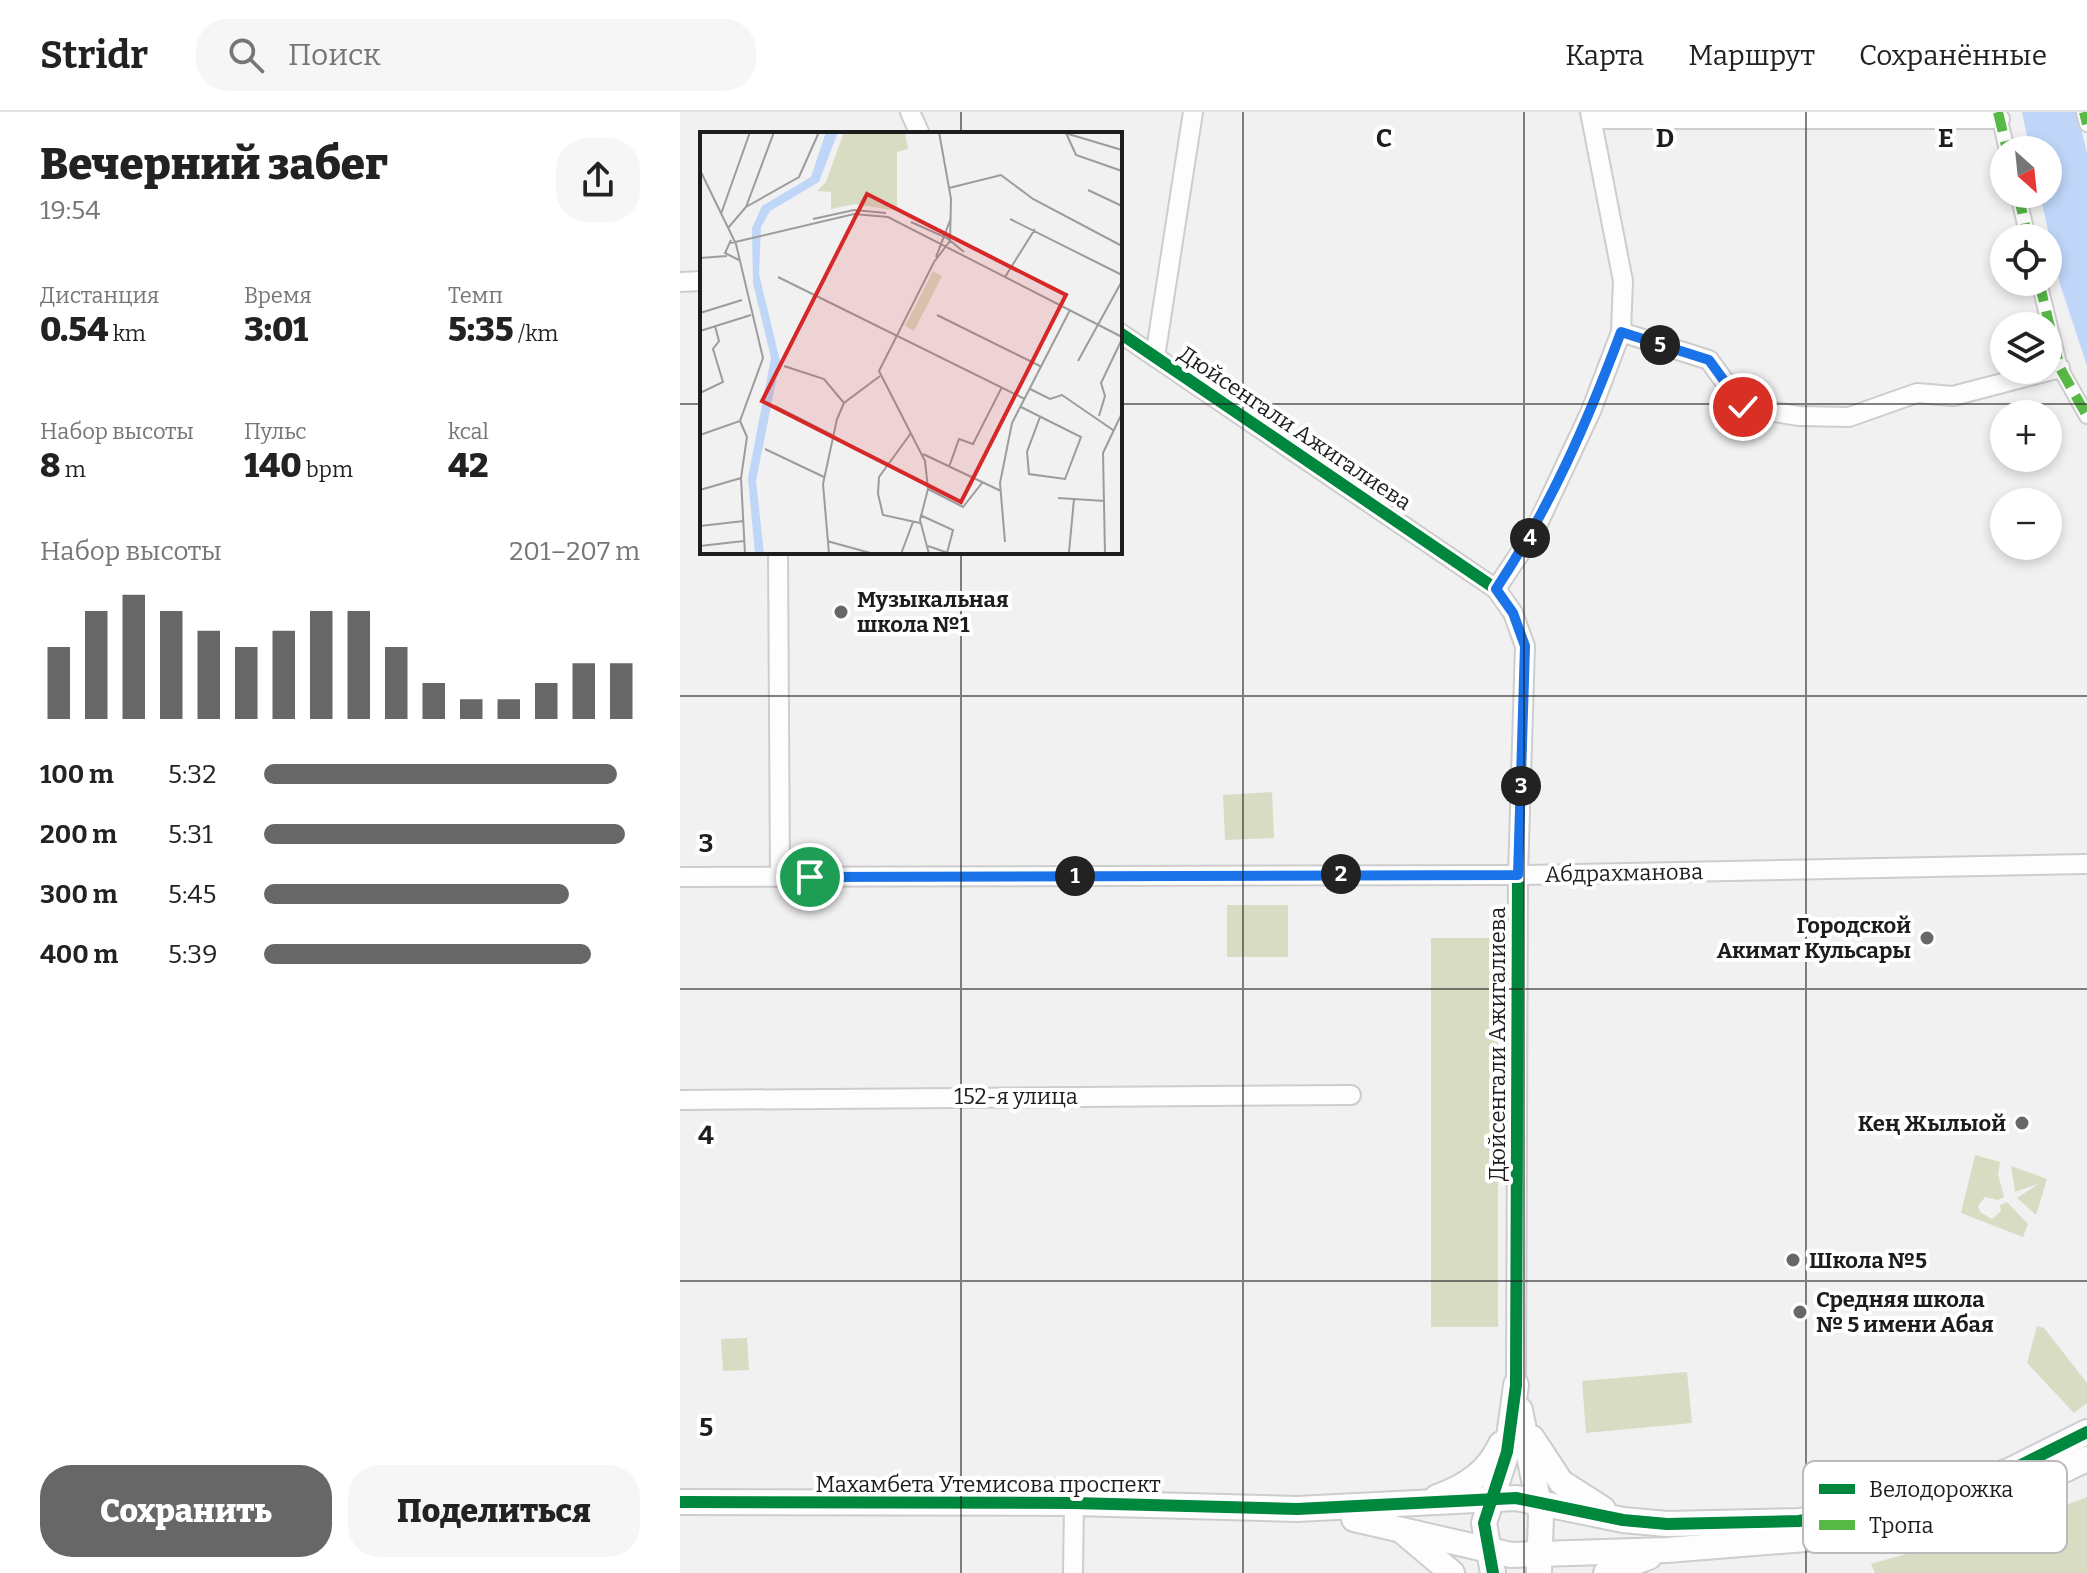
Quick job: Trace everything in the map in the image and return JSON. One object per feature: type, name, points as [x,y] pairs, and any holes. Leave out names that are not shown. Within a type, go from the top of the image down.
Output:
[{"type":"street","points":[[910,112],[919,132]]},
{"type":"street","points":[[1155,357],[1193,112]]},
{"type":"street","points":[[2084,112],[2087,124]]},
{"type":"street","points":[[1496,589],[1541,518],[1591,411],[1621,332],[1623,281],[1591,115],[1999,116],[2004,136]]},
{"type":"street","points":[[680,282],[700,281]]},
{"type":"street","points":[[1621,332],[1709,360],[1743,407],[1799,416],[1849,417],[1917,393],[1953,396],[1999,384]]},
{"type":"street","name":"Дюйсенгали Ажигалиева","points":[[1122,334],[1496,589],[1513,613],[1525,646],[1518,875],[1516,1385],[1518,1421],[1539,1502],[1542,1526],[1539,1562]]},
{"type":"street","points":[[2062,372],[2087,416]]},
{"type":"street","points":[[778,554],[780,877]]},
{"type":"street","name":"Абдрахманова","points":[[680,877],[1518,875],[2087,864]]},
{"type":"street","name":"152-я улица","points":[[680,1100],[1351,1095]]},
{"type":"street","points":[[1396,1516],[1477,1477],[1494,1460],[1518,1421],[1561,1482],[1623,1520]]},
{"type":"street","name":"Дюйсенгали Ажигалиева","points":[[1489,1561],[1484,1523],[1518,1421]]},
{"type":"street","points":[[2029,1461],[2087,1432]]},
{"type":"street","points":[[2067,1469],[2087,1459]]},
{"type":"street","points":[[1396,1516],[1516,1498],[1623,1520],[1667,1524],[1803,1520]]},
{"type":"street","name":"Махамбета Утемисова проспект","points":[[680,1502],[1074,1503],[1297,1509],[1396,1516]]},
{"type":"street","points":[[1073,1573],[1074,1503]]},
{"type":"street","points":[[1396,1516],[1489,1561],[1511,1555],[1539,1562],[1803,1539]]},
{"type":"street","points":[[1396,1516],[1452,1573]]},
{"type":"street","points":[[1606,1573],[1667,1550]]},
{"type":"green space","points":[[1272,792],[1274,838],[1225,840],[1223,795]]},
{"type":"green space","points":[[1227,905],[1288,905],[1288,957],[1227,957]]},
{"type":"green space","points":[[1431,938],[1498,938],[1498,1327],[1431,1327]]},
{"type":"green space","points":[[1975,1155],[2000,1162],[1998,1174],[2004,1197],[1998,1200],[1985,1197],[1978,1206],[1980,1212],[1992,1219],[2001,1211],[2000,1205],[2007,1202],[2028,1224],[2023,1237],[1961,1213]]},
{"type":"green space","points":[[2011,1166],[2047,1179],[2036,1215],[2017,1198],[2038,1184],[2015,1192]]},
{"type":"green space","points":[[2037,1326],[2044,1328],[2087,1383],[2087,1403],[2074,1413],[2027,1363]]},
{"type":"green space","points":[[747,1338],[749,1370],[723,1371],[721,1339]]},
{"type":"green space","points":[[1687,1372],[1692,1423],[1586,1433],[1582,1381]]},
{"type":"green space","points":[[2087,1497],[2087,1573],[1875,1573],[1871,1564],[1909,1553],[2067,1553],[2067,1505]]},
{"type":"water","points":[[2022,112],[2077,112],[2087,153],[2087,366],[2062,290],[2062,224],[2047,224],[2043,208],[2062,208],[2062,136],[2027,136]]},
{"type":"marked path","points":[[1998,112],[2004,136]]},
{"type":"marked path","points":[[2084,112],[2087,124]]},
{"type":"marked path","points":[[2021,208],[2025,224]]},
{"type":"marked path","points":[[2042,296],[2060,368],[2087,416]]},
{"type":"cycle path","points":[[1122,334],[1496,589],[1513,613],[1525,646],[1518,875],[1516,1385],[1507,1452],[1484,1523],[1493,1573]]},
{"type":"cycle path","points":[[2029,1461],[2087,1432]]},
{"type":"cycle path","points":[[680,1502],[1074,1503],[1297,1509],[1516,1498],[1623,1520],[1667,1524],[1803,1520]]},
{"type":"place","name":"Музыкальная школа №1","points":[[841,612]]},
{"type":"place","name":"Городской Акимат Кульсары","points":[[1927,938]]},
{"type":"place","name":"Кең Жылыой","points":[[2022,1123]]},
{"type":"place","name":"Школа №5","points":[[1793,1260]]},
{"type":"place","name":"Средняя школа № 5 имени Абая","points":[[1800,1312]]},
{"type":"route","points":[[810,877],[1518,875],[1525,646],[1513,613],[1496,589],[1534,532],[1591,411],[1621,332],[1709,360],[1743,407]]}]
